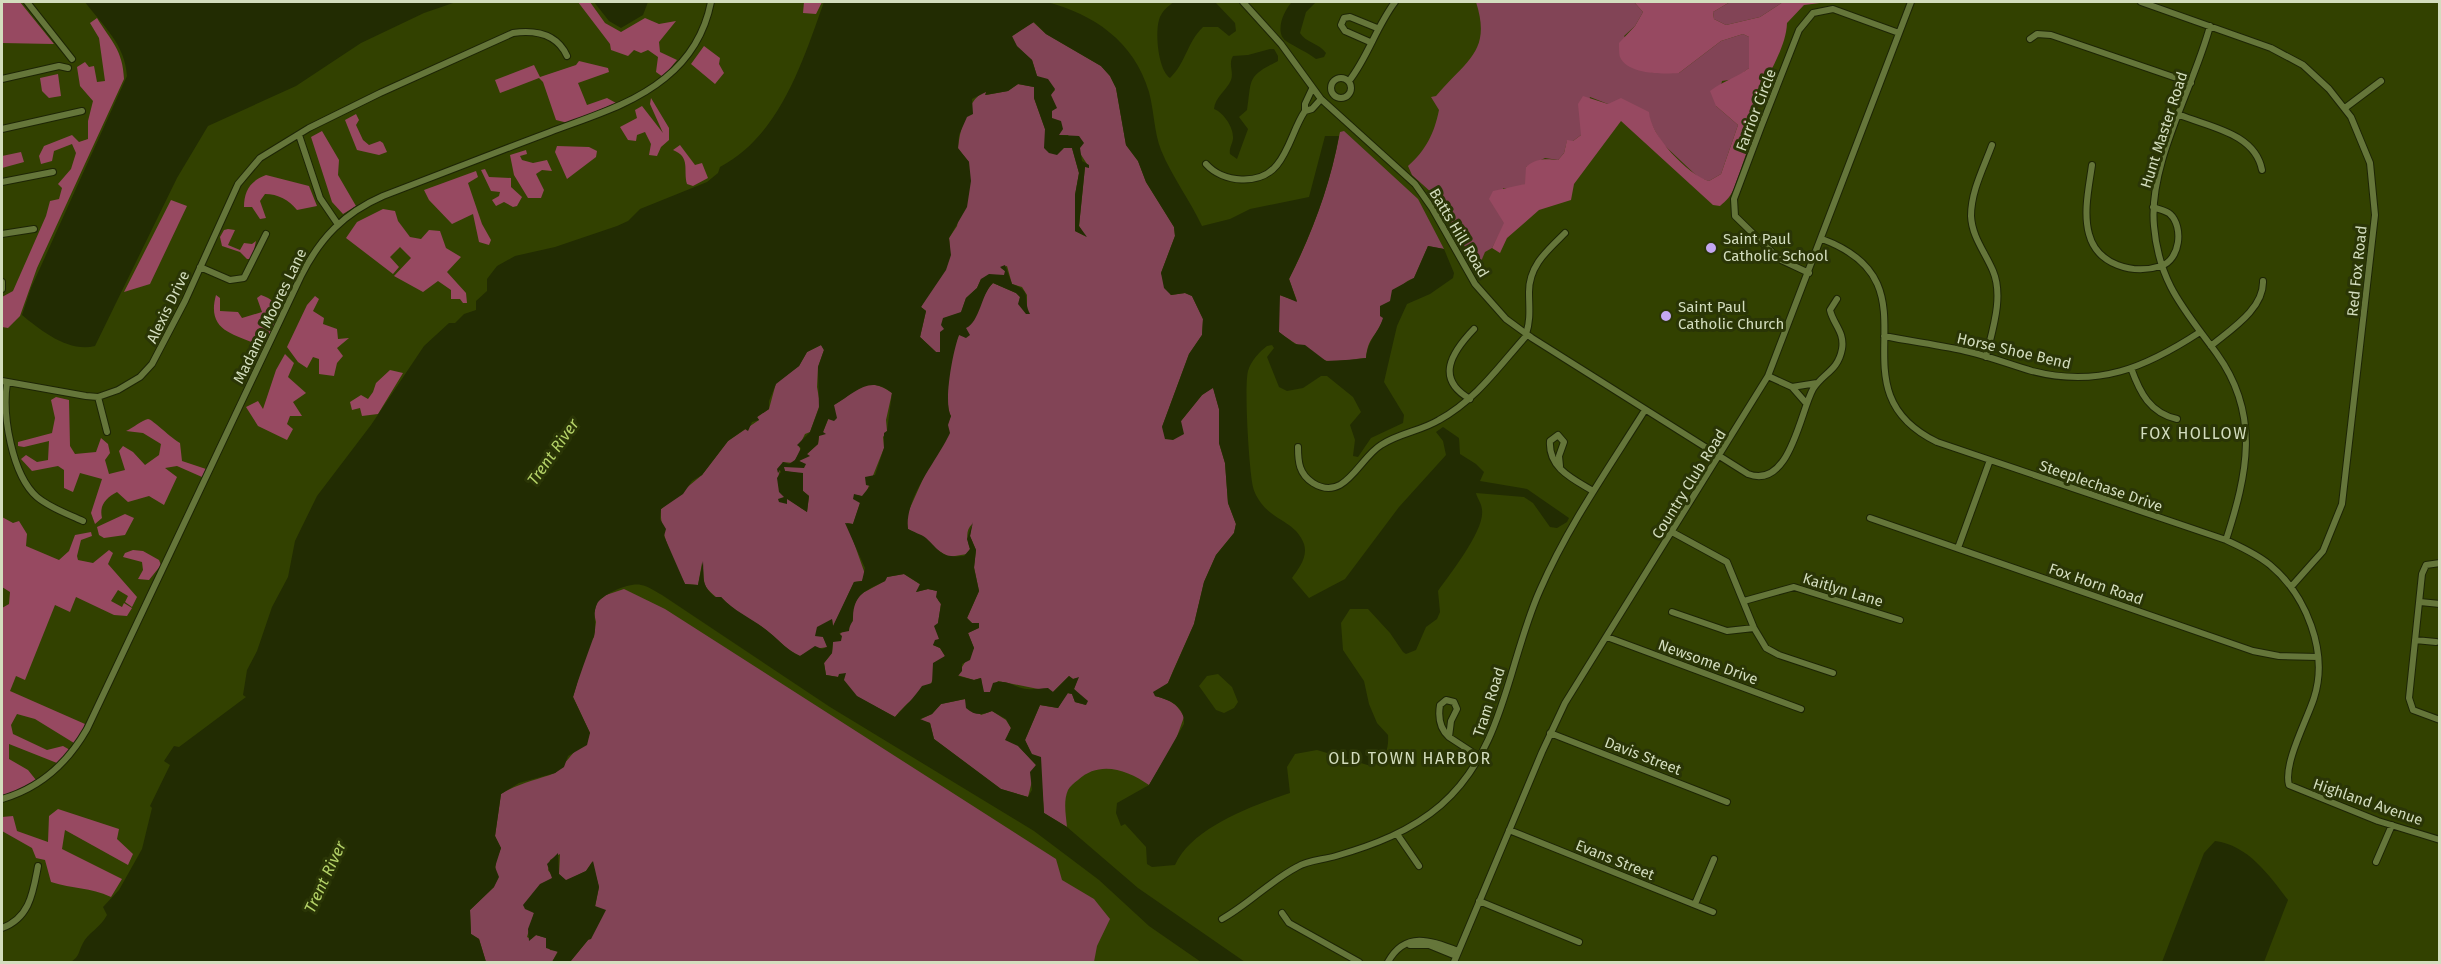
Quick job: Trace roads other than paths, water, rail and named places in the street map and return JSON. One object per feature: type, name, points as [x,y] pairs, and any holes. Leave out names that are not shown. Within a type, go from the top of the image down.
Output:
[{"type":"street","points":[[27,2],[72,59]]},
{"type":"street","name":"Madame Moores Lane","points":[[2,799],[23,792],[45,779],[64,762],[80,741],[305,268],[316,248],[337,223],[357,208],[383,196],[568,125],[645,92],[687,57],[702,33],[711,2]]},
{"type":"street","name":"Batts Hill Road","points":[[1243,2],[1281,44],[1312,90],[1415,184],[1432,208],[1475,284],[1495,308],[1526,335],[1719,457],[1754,476],[1772,473],[1788,453],[1806,403],[1817,383],[1832,371],[1842,350],[1839,327],[1830,310],[1837,299]]},
{"type":"street","points":[[1349,81],[1340,78],[1334,81],[1332,90],[1335,96],[1341,98],[1347,96],[1351,91],[1349,81],[1363,61],[1377,28],[1395,2]]},
{"type":"street","name":"Country Club Road","points":[[1456,957],[1550,733],[1768,376],[1911,2]]},
{"type":"street","name":"Red Fox Road","points":[[2141,2],[2294,59],[2322,81],[2344,108],[2365,144],[2372,174],[2375,205],[2342,504],[2323,551],[2291,587]]},
{"type":"street","name":"Farrior Circle","points":[[1809,273],[1779,259],[1734,216],[1734,199],[1757,137],[1799,30],[1813,13],[1833,9],[1899,33]]},
{"type":"street","points":[[1370,42],[1345,31],[1341,25],[1344,18],[1350,17],[1377,28]]},
{"type":"street","name":"Hunt Master Road","points":[[2210,26],[2159,173],[2153,207],[2161,266],[2173,295],[2211,346],[2234,384],[2246,430],[2246,471],[2226,540]]},
{"type":"street","name":"Alexis Drive","points":[[98,397],[118,390],[140,377],[152,364],[163,347],[238,184],[248,170],[267,153],[380,93],[513,33],[528,31],[547,36],[556,41],[567,56]]},
{"type":"street","points":[[2030,39],[2037,34],[2051,35],[2191,83]]},
{"type":"street","points":[[2,79],[59,66],[68,68]]},
{"type":"street","points":[[2344,108],[2381,81]]},
{"type":"street","points":[[1206,164],[1218,174],[1239,180],[1270,171],[1281,159],[1305,111],[1305,104],[1312,90]]},
{"type":"street","points":[[1327,104],[1335,96]]},
{"type":"street","points":[[1305,111],[1312,109],[1321,99]]},
{"type":"street","points":[[2,129],[82,111]]},
{"type":"street","points":[[2180,115],[2243,141],[2257,156],[2262,170]]},
{"type":"street","points":[[299,135],[320,198],[337,223]]},
{"type":"street","points":[[1986,357],[1995,313],[1996,284],[1975,236],[1971,210],[1976,187],[1992,145]]},
{"type":"street","points":[[2092,165],[2087,220],[2089,235],[2098,253],[2120,266],[2161,266],[2175,252],[2179,235],[2177,225],[2170,213],[2153,207]]},
{"type":"street","points":[[2,183],[53,172]]},
{"type":"street","points":[[2,234],[34,229]]},
{"type":"street","points":[[1298,447],[1298,462],[1308,479],[1321,486],[1339,486],[1351,478],[1379,446],[1430,425],[1470,399],[1526,335],[1530,318],[1531,276],[1544,253],[1565,233]]},
{"type":"street","points":[[200,267],[230,280],[244,278],[266,234]]},
{"type":"street","name":"Steeplechase Drive","points":[[1822,239],[1856,255],[1873,274],[1884,301],[1884,376],[1893,402],[1904,418],[1928,438],[2226,540],[2255,554],[2291,587],[2309,621],[2318,657],[2315,696],[2290,766],[2289,785]]},
{"type":"street","points":[[2211,346],[2256,305],[2262,294],[2263,281]]},
{"type":"street","points":[[1470,399],[1452,386],[1448,374],[1460,344],[1474,329]]},
{"type":"street","name":"Horse Shoe Bend","points":[[1884,336],[1968,351],[2031,371],[2078,378],[2131,369],[2163,355],[2200,332]]},
{"type":"street","points":[[2131,369],[2150,406],[2159,414],[2177,419]]},
{"type":"street","points":[[1768,376],[1792,387],[1806,403]]},
{"type":"street","points":[[83,521],[38,498],[25,484],[16,460],[6,409],[4,382],[98,397],[107,432]]},
{"type":"street","points":[[1792,387],[1817,383]]},
{"type":"street","name":"Tram Road","points":[[1222,919],[1299,866],[1356,850],[1397,834],[1424,819],[1460,787],[1481,758],[1496,726],[1523,633],[1540,589],[1571,527],[1645,410]]},
{"type":"street","points":[[1560,466],[1554,463],[1549,444],[1552,437],[1558,435],[1564,442],[1559,456],[1560,466],[1565,474],[1593,491]]},
{"type":"street","points":[[1958,548],[1990,460]]},
{"type":"street","name":"Fox Horn Road","points":[[1870,518],[2253,651],[2279,656],[2318,657]]},
{"type":"street","points":[[1672,532],[1727,562],[1754,628],[1762,643],[1771,652],[1833,673]]},
{"type":"street","points":[[2439,563],[2431,563],[2424,569],[2409,704],[2417,712],[2439,720]]},
{"type":"street","name":"Kaitlyn Lane","points":[[1744,601],[1794,587],[1900,620]]},
{"type":"street","points":[[2420,602],[2439,604]]},
{"type":"street","points":[[1672,612],[1732,632],[1754,628]]},
{"type":"street","name":"Newsome Drive","points":[[1607,637],[1801,709]]},
{"type":"street","points":[[2415,640],[2436,642]]},
{"type":"street","points":[[1449,737],[1451,721],[1457,709],[1454,702],[1446,700],[1440,705],[1442,731],[1449,737],[1481,758]]},
{"type":"street","name":"Davis Street","points":[[1550,733],[1727,802]]},
{"type":"street","name":"Highland Avenue","points":[[2289,785],[2300,792],[2439,840]]},
{"type":"street","points":[[2376,862],[2392,825]]},
{"type":"street","name":"Evans Street","points":[[1509,830],[1713,912]]},
{"type":"street","points":[[1397,834],[1419,866]]},
{"type":"street","points":[[1695,904],[1714,860]]},
{"type":"street","points":[[2,928],[11,924],[26,910],[32,898],[38,866]]},
{"type":"street","points":[[1479,901],[1579,942]]},
{"type":"street","points":[[1282,913],[1289,923],[1359,963]]},
{"type":"street","points":[[1388,963],[1409,941],[1419,939],[1430,940],[1456,957]]},
{"type":"water","points":[[85,2],[456,2],[424,13],[361,43],[296,86],[208,126],[177,178],[95,346],[85,347],[56,339],[22,315],[31,288],[127,76],[118,45]]},
{"type":"water","points":[[594,2],[648,2],[643,15],[621,28],[609,21]]},
{"type":"water","name":"Trent River","points":[[824,2],[1047,2],[1096,22],[1122,44],[1142,74],[1149,92],[1161,150],[1202,226],[1230,219],[1250,209],[1309,197],[1325,136],[1339,136],[1331,173],[1319,209],[1289,279],[1297,302],[1280,295],[1279,332],[1295,344],[1305,345],[1326,361],[1366,358],[1369,346],[1383,318],[1380,316],[1380,306],[1390,301],[1392,290],[1414,278],[1428,246],[1444,249],[1454,273],[1453,278],[1430,294],[1407,304],[1397,326],[1384,382],[1404,415],[1403,423],[1371,438],[1358,457],[1353,456],[1355,440],[1350,425],[1361,412],[1353,397],[1327,376],[1321,376],[1303,388],[1287,391],[1279,387],[1267,357],[1274,348],[1272,345],[1261,351],[1249,367],[1247,410],[1253,487],[1266,509],[1296,531],[1304,544],[1305,553],[1302,562],[1292,578],[1309,598],[1345,579],[1399,507],[1446,455],[1443,441],[1436,432],[1443,427],[1459,438],[1460,454],[1484,472],[1480,481],[1527,489],[1569,518],[1557,528],[1550,527],[1533,503],[1524,497],[1476,493],[1482,510],[1478,529],[1466,552],[1438,591],[1440,612],[1437,619],[1426,627],[1416,650],[1406,654],[1403,652],[1390,633],[1368,609],[1350,609],[1341,623],[1343,650],[1364,681],[1369,704],[1377,723],[1388,735],[1387,750],[1383,758],[1371,766],[1317,750],[1295,754],[1287,767],[1290,793],[1242,811],[1209,829],[1183,851],[1175,865],[1152,867],[1147,864],[1146,847],[1125,824],[1121,826],[1116,813],[1117,803],[1149,785],[1184,724],[1179,708],[1155,696],[1153,692],[1168,683],[1194,624],[1204,582],[1216,555],[1234,533],[1236,524],[1228,503],[1225,463],[1219,443],[1219,409],[1213,388],[1202,395],[1181,421],[1184,434],[1173,440],[1165,439],[1162,427],[1189,354],[1202,335],[1203,319],[1192,296],[1185,293],[1171,295],[1164,288],[1161,273],[1175,236],[1174,227],[1146,182],[1138,161],[1126,145],[1116,88],[1110,76],[1101,66],[1046,34],[1034,22],[1012,36],[1017,46],[1032,60],[1037,76],[1048,79],[1055,89],[1051,95],[1057,108],[1052,111],[1052,118],[1061,121],[1063,129],[1059,135],[1079,136],[1084,143],[1080,148],[1082,161],[1089,165],[1089,168],[1085,167],[1079,226],[1087,237],[1075,231],[1075,195],[1079,173],[1072,148],[1064,148],[1057,155],[1049,153],[1044,148],[1045,129],[1034,98],[1034,87],[1018,84],[1008,91],[985,95],[986,92],[972,99],[973,114],[967,117],[959,135],[958,148],[969,162],[971,181],[967,207],[949,238],[951,255],[946,270],[921,307],[926,311],[920,337],[936,352],[940,352],[940,332],[944,329],[941,325],[943,318],[961,312],[966,298],[977,288],[981,279],[989,274],[1004,275],[1005,271],[1000,267],[1005,265],[1012,284],[1025,292],[1030,314],[1026,314],[1018,304],[1020,297],[1016,293],[993,283],[978,314],[971,325],[966,328],[970,335],[966,338],[959,335],[948,389],[950,433],[916,492],[908,517],[908,529],[924,537],[946,555],[964,556],[970,549],[967,539],[973,522],[970,536],[976,550],[974,568],[979,591],[967,618],[972,623],[979,623],[979,628],[968,633],[974,648],[970,660],[962,664],[962,671],[958,676],[974,680],[981,678],[984,692],[990,692],[993,683],[998,682],[1023,689],[1048,688],[1053,692],[1069,676],[1073,679],[1079,677],[1074,689],[1088,701],[1086,705],[1075,702],[1072,694],[1068,693],[1058,708],[1040,705],[1025,740],[1032,754],[1041,757],[1044,813],[1067,827],[1138,888],[1245,962],[1201,962],[1149,926],[1099,880],[1034,831],[830,707],[662,595],[636,585],[610,593],[597,604],[594,636],[573,697],[590,733],[587,745],[568,756],[564,767],[555,773],[519,783],[501,794],[495,836],[501,848],[495,867],[499,877],[494,887],[470,910],[471,934],[479,939],[486,962],[71,962],[77,956],[85,940],[107,915],[103,907],[119,890],[142,849],[152,808],[150,806],[170,765],[164,761],[174,746],[179,747],[246,697],[243,695],[247,670],[257,651],[272,607],[288,577],[295,541],[317,496],[371,425],[424,346],[449,323],[455,323],[464,314],[476,310],[476,301],[487,291],[487,279],[497,266],[515,256],[555,247],[617,226],[628,221],[640,209],[707,182],[718,173],[720,167],[741,153],[773,117],[797,73]],"holes":[[[821,345],[824,350],[818,367],[819,408],[810,432],[797,445],[801,448],[795,460],[789,464],[783,462],[777,469],[778,473],[780,470],[781,472],[777,478],[779,492],[784,497],[778,499],[779,502],[787,504],[787,499],[807,512],[809,496],[803,491],[803,473],[785,471],[784,467],[804,468],[806,464],[799,461],[810,456],[807,454],[818,444],[819,436],[826,434],[823,432],[828,419],[834,421],[837,418],[834,405],[869,385],[876,385],[892,393],[887,431],[884,433],[884,448],[875,475],[865,477],[866,485],[870,486],[862,496],[854,494],[853,499],[860,503],[853,524],[845,523],[865,568],[862,581],[854,582],[833,626],[832,619],[817,627],[815,636],[823,637],[827,647],[822,649],[815,646],[800,656],[721,597],[715,597],[707,589],[704,581],[703,561],[698,585],[685,584],[664,536],[666,529],[660,519],[661,509],[683,494],[692,481],[702,475],[728,441],[745,429],[748,431],[752,422],[759,420],[757,417],[769,409],[769,401],[776,384],[799,366],[807,352]],[[904,574],[920,584],[916,592],[928,589],[937,591],[936,597],[941,604],[938,623],[934,626],[939,639],[935,640],[933,645],[940,648],[945,656],[933,663],[932,683],[922,686],[895,717],[857,696],[844,680],[846,673],[839,674],[838,677],[826,675],[824,663],[832,653],[833,642],[841,641],[842,636],[839,633],[849,631],[858,598],[885,581],[887,577]],[[1218,674],[1232,687],[1238,702],[1234,708],[1224,713],[1216,710],[1199,686],[1207,676]],[[965,699],[966,708],[976,714],[992,711],[1006,719],[1011,728],[1005,740],[1018,746],[1036,765],[1030,772],[1032,790],[1028,797],[1001,789],[934,739],[930,723],[920,719],[932,714],[941,704]]]},
{"type":"water","points":[[1174,2],[1215,2],[1235,23],[1236,31],[1229,36],[1218,27],[1203,27],[1193,39],[1180,66],[1170,78],[1160,60],[1157,33],[1161,14]]},
{"type":"water","points":[[1292,2],[1316,2],[1306,12],[1300,33],[1326,53],[1324,57],[1316,59],[1282,37],[1282,21]]},
{"type":"water","points":[[1274,49],[1278,61],[1260,71],[1252,80],[1247,110],[1239,117],[1248,129],[1237,159],[1230,154],[1233,135],[1230,126],[1225,117],[1214,109],[1215,105],[1231,80],[1233,56],[1248,55]]},
{"type":"water","points":[[2215,841],[2238,848],[2248,855],[2265,871],[2288,900],[2264,962],[2162,962],[2204,853]]},
{"type":"water","points":[[558,853],[559,874],[566,880],[586,871],[593,861],[599,887],[595,906],[606,910],[591,939],[570,962],[552,962],[558,952],[546,948],[546,938],[536,935],[529,941],[528,929],[534,913],[525,909],[523,905],[540,884],[552,878],[547,864]]},
{"type":"place","name":"Saint Paul Catholic School","points":[[1711,248]]},
{"type":"place","name":"Saint Paul Catholic Church","points":[[1666,316]]},
{"type":"district","name":"FOX HOLLOW","points":[[2194,433]]},
{"type":"district","name":"OLD TOWN HARBOR","points":[[1410,758]]}]
